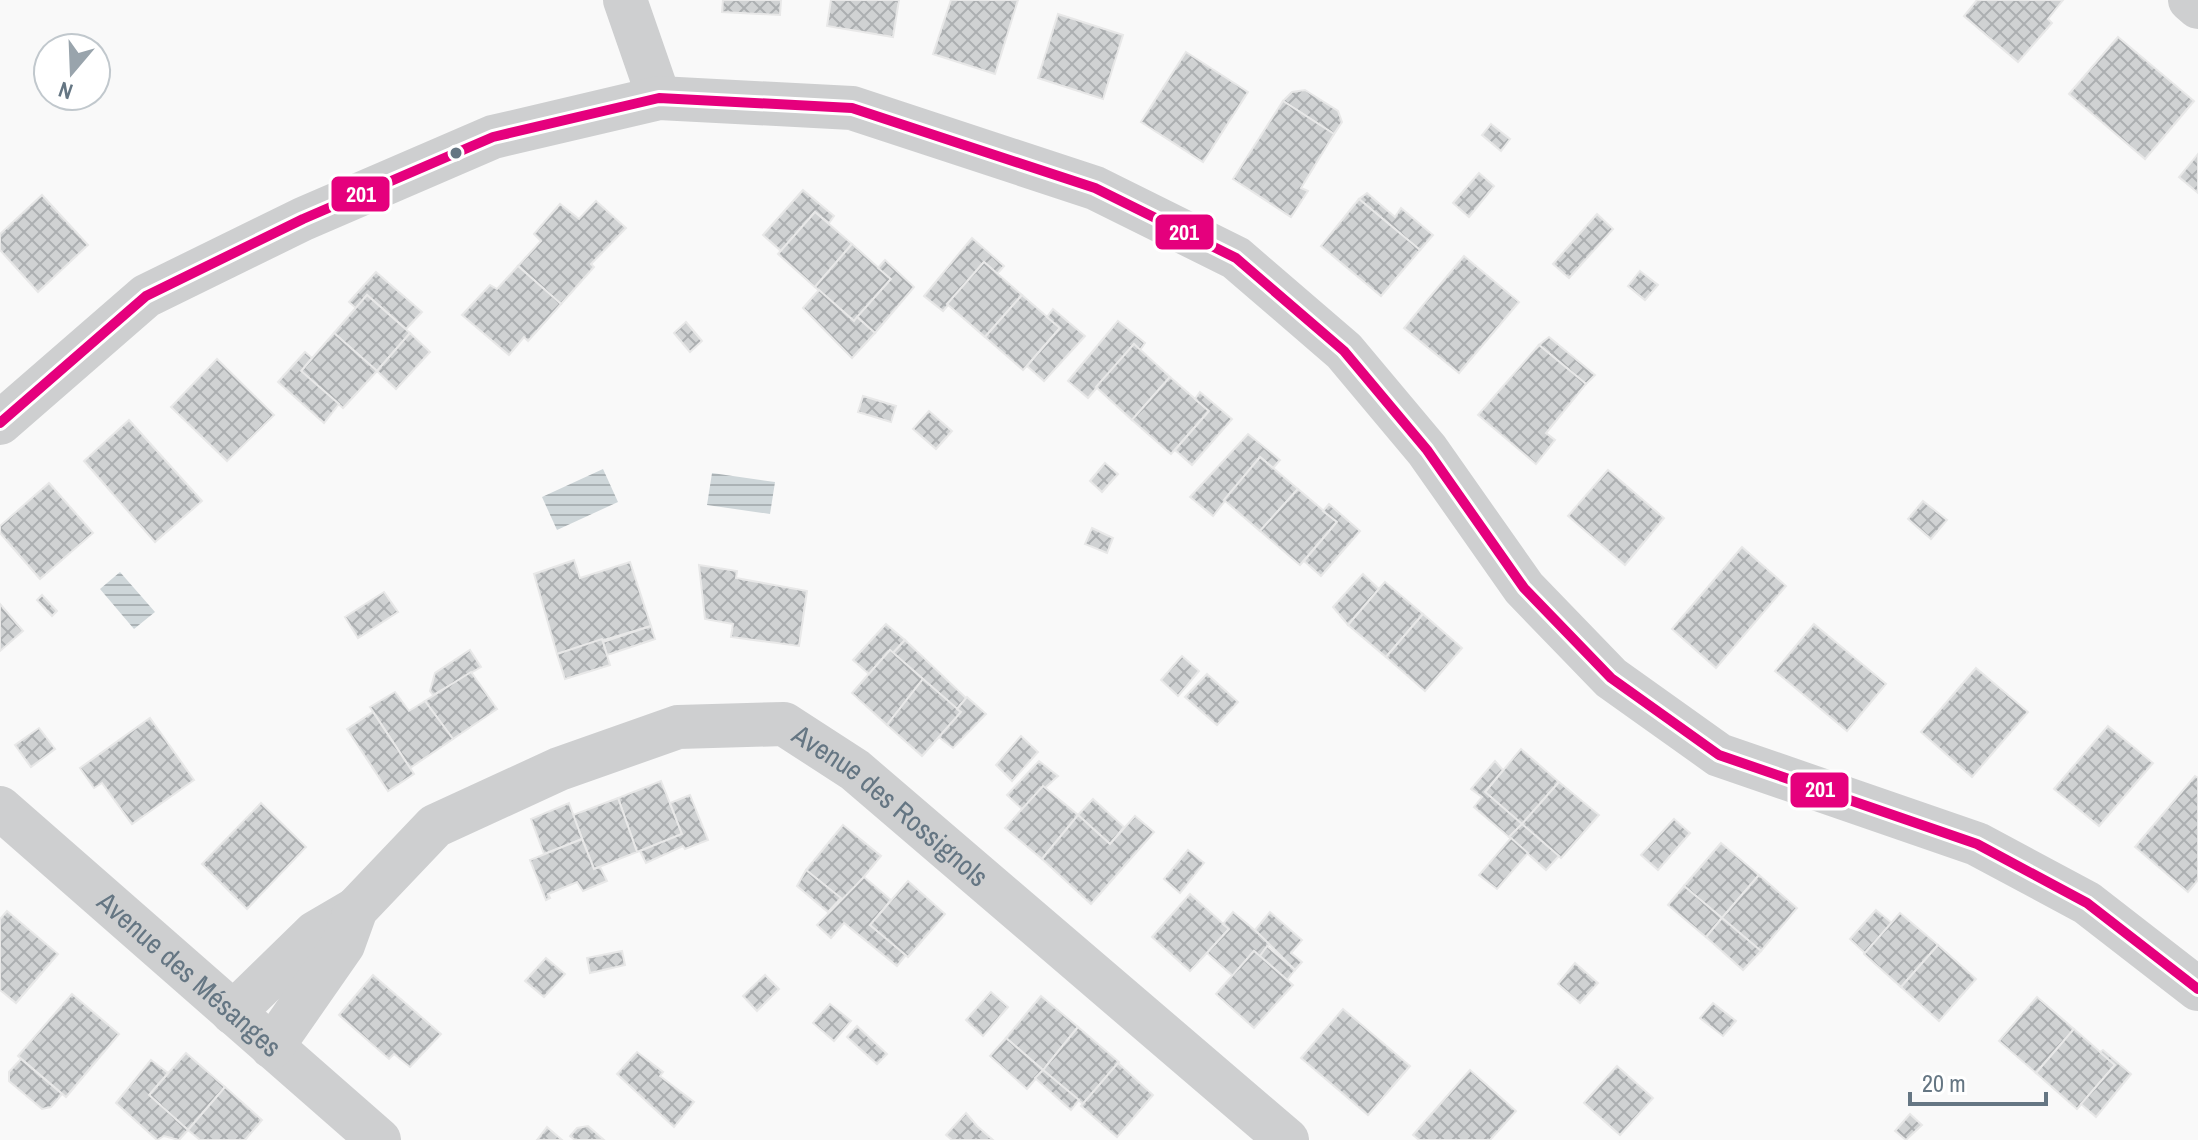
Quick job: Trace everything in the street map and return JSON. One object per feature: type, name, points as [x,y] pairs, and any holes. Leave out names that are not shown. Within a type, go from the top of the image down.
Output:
[{"type":"street","points":[[625,0],[659,98]]},
{"type":"street","points":[[2190,0],[2198,7]]},
{"type":"street","points":[[0,423],[146,296],[303,219],[493,137],[659,98],[852,108],[1095,188],[1236,258],[1344,351],[1427,450],[1524,588],[1611,678],[1719,755],[1977,844],[2087,903],[2198,989]]},
{"type":"street","name":"Avenue des Rossignols","points":[[233,1013],[315,933],[356,909],[435,826],[559,769],[678,727],[784,724],[855,770],[1287,1140]]},
{"type":"street","name":"Avenue des Mésanges","points":[[0,808],[379,1140]]},
{"type":"street","name":"Avenue des Rossignols","points":[[272,1047],[343,945],[356,909]]},
{"type":"shaded area","points":[[603,469],[618,502],[557,530],[542,497]]},
{"type":"shaded area","points":[[712,473],[775,482],[770,514],[707,505]]},
{"type":"shaded area","points":[[120,572],[155,612],[134,629],[100,589]]},
{"type":"building","points":[[723,0],[781,0],[780,15],[722,12]]},
{"type":"building","points":[[831,0],[899,0],[893,37],[827,26]]},
{"type":"building","points":[[951,0],[1018,0],[995,74],[933,54]]},
{"type":"building","points":[[1977,0],[2063,0],[2048,19],[2052,23],[2018,62],[1964,16]]},
{"type":"building","points":[[1058,14],[1123,35],[1103,99],[1038,78]]},
{"type":"building","points":[[2118,37],[2194,101],[2145,159],[2069,94]]},
{"type":"building","points":[[1186,52],[1248,92],[1203,162],[1141,122]]},
{"type":"building","points":[[1305,90],[1338,111],[1342,122],[1334,134],[1283,101],[1292,92]]},
{"type":"building","points":[[1283,101],[1334,134],[1301,188],[1308,191],[1291,217],[1233,179]]},
{"type":"building","points":[[1491,124],[1510,139],[1501,151],[1482,135]]},
{"type":"building","points":[[2198,154],[2198,193],[2179,177]]},
{"type":"building","points":[[1479,173],[1494,186],[1469,217],[1453,203]]},
{"type":"building","points":[[803,190],[834,216],[829,223],[815,212],[781,251],[763,235]]},
{"type":"building","points":[[1367,193],[1395,217],[1401,208],[1433,235],[1420,250],[1359,199]]},
{"type":"building","points":[[42,195],[88,245],[38,292],[0,250],[0,234]]},
{"type":"building","points":[[1359,199],[1420,250],[1381,296],[1321,246]]},
{"type":"building","points":[[596,201],[626,228],[591,264],[594,267],[561,304],[518,266],[541,241],[534,234],[560,204],[579,219]]},
{"type":"building","points":[[815,212],[852,244],[815,287],[778,254]]},
{"type":"building","points":[[1597,214],[1613,229],[1569,278],[1553,264]]},
{"type":"building","points":[[972,238],[1004,266],[997,274],[984,262],[943,311],[924,296]]},
{"type":"building","points":[[852,244],[891,279],[854,321],[815,287]]},
{"type":"building","points":[[1464,256],[1519,302],[1459,373],[1404,328]]},
{"type":"building","points":[[885,260],[914,287],[875,333],[857,317],[891,279],[878,268]]},
{"type":"building","points":[[984,262],[1022,295],[985,337],[947,304]]},
{"type":"building","points":[[518,266],[561,304],[528,341],[524,337],[509,355],[462,315],[490,285],[497,289]]},
{"type":"building","points":[[1640,271],[1658,285],[1645,300],[1628,286]]},
{"type":"building","points":[[376,272],[422,312],[406,329],[367,295],[356,308],[349,302]]},
{"type":"building","points":[[819,290],[854,321],[857,317],[875,333],[852,358],[803,308]]},
{"type":"building","points":[[367,295],[410,333],[377,371],[334,333]]},
{"type":"building","points":[[1022,295],[1060,328],[1023,370],[985,337]]},
{"type":"building","points":[[1053,309],[1085,336],[1044,381],[1027,366],[1060,328],[1047,317]]},
{"type":"building","points":[[1118,321],[1145,343],[1140,350],[1134,344],[1088,398],[1068,381]]},
{"type":"building","points":[[686,322],[702,341],[690,352],[674,333]]},
{"type":"building","points":[[334,333],[377,371],[343,408],[301,371]]},
{"type":"building","points":[[410,333],[430,352],[396,389],[377,371]]},
{"type":"building","points":[[1549,337],[1595,375],[1586,384],[1539,345]]},
{"type":"building","points":[[1134,344],[1170,377],[1132,420],[1096,387]]},
{"type":"building","points":[[1539,345],[1586,384],[1546,433],[1555,440],[1536,464],[1478,415]]},
{"type":"building","points":[[305,352],[312,358],[301,371],[339,404],[324,423],[278,382]]},
{"type":"building","points":[[217,359],[274,415],[227,461],[171,407]]},
{"type":"building","points":[[1170,377],[1209,411],[1171,454],[1132,420]]},
{"type":"building","points":[[1200,392],[1232,419],[1192,465],[1175,450],[1209,411],[1195,399]]},
{"type":"building","points":[[863,396],[896,406],[891,422],[858,412]]},
{"type":"building","points":[[929,411],[952,431],[936,449],[913,429]]},
{"type":"building","points":[[129,420],[202,501],[155,542],[84,461]]},
{"type":"building","points":[[1248,434],[1280,460],[1273,468],[1260,457],[1213,516],[1190,497]]},
{"type":"building","points":[[1260,457],[1298,489],[1260,531],[1224,500]]},
{"type":"building","points":[[1105,463],[1118,474],[1102,492],[1090,481]]},
{"type":"building","points":[[1608,470],[1664,518],[1625,565],[1568,516]]},
{"type":"building","points":[[49,483],[93,533],[40,579],[0,533],[0,526]]},
{"type":"building","points":[[1298,489],[1337,522],[1300,565],[1260,531]]},
{"type":"building","points":[[1923,501],[1947,520],[1931,539],[1908,519]]},
{"type":"building","points":[[1329,504],[1360,531],[1321,576],[1304,561],[1337,522],[1323,511]]},
{"type":"building","points":[[1092,528],[1113,538],[1107,553],[1085,544]]},
{"type":"building","points":[[1742,547],[1786,586],[1716,668],[1672,629]]},
{"type":"building","points":[[574,560],[580,578],[630,562],[651,626],[557,654],[534,574]]},
{"type":"building","points":[[699,565],[737,571],[736,578],[807,591],[799,646],[731,637],[733,624],[705,619]]},
{"type":"building","points":[[1363,574],[1379,589],[1348,625],[1333,607]]},
{"type":"building","points":[[1385,582],[1423,614],[1386,657],[1348,625]]},
{"type":"building","points":[[384,592],[398,612],[358,638],[345,617]]},
{"type":"building","points":[[42,595],[57,611],[52,616],[37,600]]},
{"type":"building","points":[[0,604],[23,631],[0,651]]},
{"type":"building","points":[[1423,614],[1462,648],[1425,691],[1386,657]]},
{"type":"building","points":[[886,624],[905,640],[893,653],[890,650],[869,674],[853,660]]},
{"type":"building","points":[[1814,624],[1886,684],[1847,731],[1775,671]]},
{"type":"building","points":[[651,626],[655,639],[607,655],[603,642]]},
{"type":"building","points":[[602,639],[610,665],[565,679],[557,654]]},
{"type":"building","points":[[905,640],[966,698],[957,709],[893,653]]},
{"type":"building","points":[[470,650],[481,667],[433,695],[430,691],[435,673]]},
{"type":"building","points":[[890,650],[923,679],[887,725],[852,693]]},
{"type":"building","points":[[1182,656],[1199,671],[1178,696],[1161,680]]},
{"type":"building","points":[[1976,668],[2028,712],[1972,777],[1921,732]]},
{"type":"building","points":[[471,672],[497,709],[453,739],[425,701]]},
{"type":"building","points":[[1207,674],[1238,702],[1217,725],[1185,697]]},
{"type":"building","points":[[923,679],[961,712],[922,756],[887,725]]},
{"type":"building","points":[[395,692],[409,711],[425,701],[453,739],[410,768],[370,707]]},
{"type":"building","points":[[967,697],[986,714],[953,748],[939,737],[961,712],[957,709]]},
{"type":"building","points":[[373,712],[414,774],[388,791],[347,729]]},
{"type":"building","points":[[150,718],[194,780],[132,824],[102,783],[94,788],[80,768]]},
{"type":"building","points":[[2108,726],[2153,763],[2099,826],[2054,789]]},
{"type":"building","points":[[39,728],[55,749],[31,767],[15,745]]},
{"type":"building","points":[[1021,736],[1038,752],[1012,781],[996,765]]},
{"type":"building","points":[[1521,749],[1559,782],[1522,824],[1485,792]]},
{"type":"building","points":[[1039,761],[1058,776],[1022,809],[1007,795]]},
{"type":"building","points":[[1495,761],[1503,770],[1485,792],[1522,824],[1509,837],[1474,807],[1482,797],[1471,789]]},
{"type":"building","points":[[2195,776],[2198,778],[2198,880],[2188,892],[2135,847]]},
{"type":"building","points":[[661,781],[682,834],[637,852],[618,798]]},
{"type":"building","points":[[1559,782],[1599,815],[1561,858],[1522,824]]},
{"type":"building","points":[[1043,786],[1078,815],[1042,859],[1005,828]]},
{"type":"building","points":[[690,795],[708,840],[685,849],[683,846],[646,863],[640,851],[682,834],[670,803]]},
{"type":"building","points":[[618,798],[637,852],[594,869],[573,815]]},
{"type":"building","points":[[1093,799],[1124,827],[1110,844],[1078,815]]},
{"type":"building","points":[[261,803],[306,847],[247,909],[202,864]]},
{"type":"building","points":[[569,803],[582,839],[544,854],[531,819]]},
{"type":"building","points":[[1078,815],[1110,844],[1135,816],[1154,832],[1091,904],[1042,859]]},
{"type":"building","points":[[1674,819],[1690,833],[1658,870],[1641,855]]},
{"type":"building","points":[[1522,824],[1559,856],[1546,870],[1509,837]]},
{"type":"building","points":[[843,825],[881,856],[844,901],[806,870]]},
{"type":"building","points":[[1511,838],[1528,853],[1497,889],[1479,875]]},
{"type":"building","points":[[582,839],[594,869],[600,867],[607,881],[583,891],[577,882],[548,894],[550,898],[546,900],[530,860]]},
{"type":"building","points":[[1721,843],[1759,875],[1722,918],[1684,886]]},
{"type":"building","points":[[1188,850],[1204,863],[1180,893],[1164,879]]},
{"type":"building","points":[[806,870],[841,898],[828,912],[797,886]]},
{"type":"building","points":[[1759,875],[1797,908],[1761,951],[1722,918]]},
{"type":"building","points":[[864,877],[891,900],[870,925],[906,955],[897,966],[844,923],[831,938],[817,925]]},
{"type":"building","points":[[908,881],[945,914],[908,957],[870,925]]},
{"type":"building","points":[[1684,886],[1722,918],[1706,937],[1668,905]]},
{"type":"building","points":[[1190,894],[1229,929],[1190,971],[1152,937]]},
{"type":"building","points":[[1876,910],[1892,923],[1865,953],[1850,939]]},
{"type":"building","points":[[7,911],[58,954],[16,1003],[0,990],[0,919]]},
{"type":"building","points":[[1233,912],[1270,943],[1260,956],[1254,951],[1233,976],[1207,953],[1229,929],[1223,924]]},
{"type":"building","points":[[1270,912],[1302,940],[1291,953],[1302,962],[1295,970],[1255,930]]},
{"type":"building","points":[[1900,913],[1938,945],[1901,987],[1864,954]]},
{"type":"building","points":[[1722,918],[1761,951],[1743,970],[1706,937]]},
{"type":"building","points":[[1938,945],[1976,979],[1939,1021],[1901,987]]},
{"type":"building","points":[[1267,946],[1295,970],[1287,980],[1260,956]]},
{"type":"building","points":[[622,951],[625,965],[590,973],[587,958]]},
{"type":"building","points":[[1254,951],[1293,985],[1254,1028],[1216,994]]},
{"type":"building","points":[[546,958],[565,974],[544,997],[525,981]]},
{"type":"building","points":[[1575,963],[1598,983],[1580,1003],[1558,984]]},
{"type":"building","points":[[373,975],[441,1034],[410,1067],[394,1054],[389,1059],[339,1015]]},
{"type":"building","points":[[765,975],[779,989],[757,1011],[743,996]]},
{"type":"building","points":[[991,992],[1008,1007],[983,1036],[966,1020]]},
{"type":"building","points":[[72,994],[119,1034],[66,1097],[18,1056]]},
{"type":"building","points":[[1041,996],[1078,1027],[1043,1070],[1006,1038]]},
{"type":"building","points":[[2037,997],[2074,1029],[2036,1073],[1999,1041]]},
{"type":"building","points":[[1713,1003],[1736,1021],[1723,1036],[1700,1018]]},
{"type":"building","points":[[830,1004],[851,1021],[834,1041],[813,1023]]},
{"type":"building","points":[[1343,1009],[1410,1066],[1368,1115],[1301,1058]]},
{"type":"building","points":[[857,1026],[887,1054],[877,1064],[847,1037]]},
{"type":"building","points":[[1078,1027],[1119,1062],[1083,1104],[1043,1070]]},
{"type":"building","points":[[2074,1029],[2115,1065],[2077,1109],[2036,1073]]},
{"type":"building","points":[[1006,1038],[1043,1070],[1027,1089],[990,1056]]},
{"type":"building","points":[[2103,1050],[2131,1074],[2096,1117],[2081,1104],[2115,1065],[2100,1052]]},
{"type":"building","points":[[637,1052],[663,1072],[660,1076],[694,1102],[674,1127],[617,1074]]},
{"type":"building","points":[[186,1053],[225,1087],[188,1130],[149,1095]]},
{"type":"building","points":[[21,1059],[62,1094],[51,1107],[42,1109],[9,1081],[9,1072]]},
{"type":"building","points":[[151,1060],[168,1073],[149,1095],[188,1130],[179,1140],[164,1136],[157,1140],[116,1103]]},
{"type":"building","points":[[1118,1063],[1153,1095],[1117,1137],[1081,1106]]},
{"type":"building","points":[[1617,1066],[1653,1098],[1620,1135],[1584,1103]]},
{"type":"building","points":[[1043,1070],[1079,1100],[1071,1110],[1035,1078]]},
{"type":"building","points":[[1470,1070],[1516,1111],[1490,1140],[1419,1140],[1413,1135]]},
{"type":"building","points":[[225,1087],[262,1120],[245,1140],[200,1140],[188,1130]]},
{"type":"building","points":[[966,1113],[993,1140],[952,1140],[946,1135]]},
{"type":"building","points":[[1910,1114],[1922,1125],[1906,1140],[1895,1131]]},
{"type":"building","points":[[588,1126],[604,1140],[575,1140],[570,1136],[577,1128]]},
{"type":"building","points":[[547,1127],[562,1140],[537,1140]]},
{"type":"transit line","name":"201","points":[[0,423],[146,296],[303,219],[493,137],[659,98],[852,108],[1095,188],[1236,258],[1344,351],[1427,450],[1524,588],[1611,678],[1719,755],[1977,844],[2087,903],[2198,989]]}]
